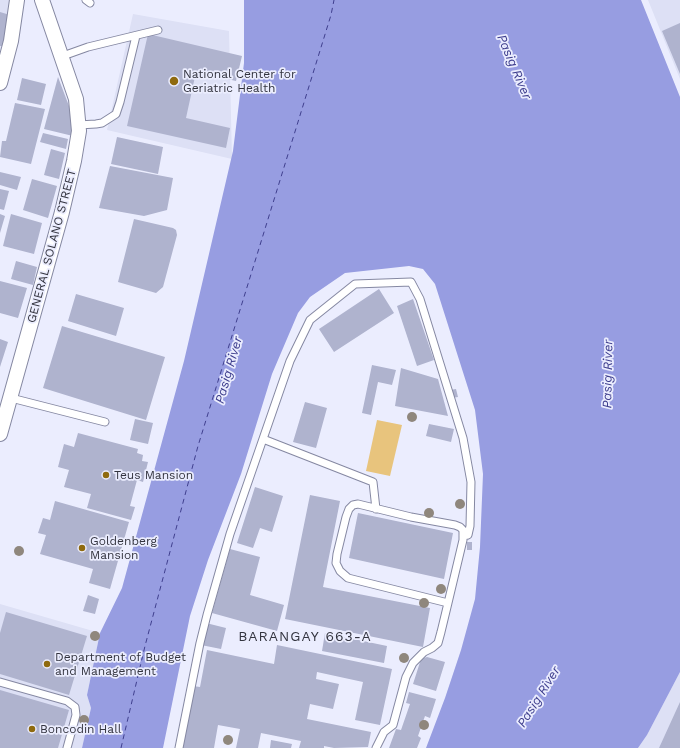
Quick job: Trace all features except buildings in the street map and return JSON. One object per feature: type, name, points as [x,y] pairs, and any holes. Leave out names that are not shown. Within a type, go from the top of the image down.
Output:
[{"type":"street","points":[[0,83],[11,41],[17,0]]},
{"type":"street","name":"GENERAL SOLANO STREET","points":[[0,434],[5,396],[68,186],[79,131],[76,99],[60,57],[42,0]]},
{"type":"lane","points":[[60,57],[88,47],[158,30]]},
{"type":"lane","points":[[78,124],[102,123],[116,114],[136,36]]},
{"type":"lane","points":[[179,748],[200,643],[230,534],[290,361],[310,320],[355,284],[411,282],[420,299],[463,438],[471,482],[470,526],[468,535],[463,536]]},
{"type":"lane","points":[[5,396],[105,422]]},
{"type":"lane","points":[[263,439],[373,482],[376,509]]},
{"type":"lane","points":[[376,748],[384,732],[393,725],[406,677],[413,663],[424,652],[438,643],[448,603],[463,536],[462,528],[455,525],[358,504],[353,505],[349,509],[336,559],[336,563],[340,571],[348,578],[448,603]]},
{"type":"lane","points":[[0,682],[67,701],[75,707],[76,715],[67,748]]},
{"type":"shaded area","points":[[0,0],[15,0],[0,56]]},
{"type":"shaded area","points":[[648,0],[680,0],[680,79]]},
{"type":"shaded area","name":"National Center for Geriatric Health","points":[[133,14],[229,31],[232,159],[107,130]]},
{"type":"shaded area","points":[[377,420],[402,425],[390,476],[366,471]]},
{"type":"shaded area","name":"Department of Budget and Management","points":[[0,604],[100,633],[87,695],[91,708],[82,748],[0,748]]},
{"type":"shaded area","points":[[680,672],[680,748],[638,748],[647,735]]},
{"type":"water","name":"Pasig River","points":[[244,0],[641,0],[680,97],[680,672],[647,735],[638,748],[426,748],[461,650],[475,599],[480,547],[483,474],[475,410],[435,284],[423,269],[409,266],[345,273],[310,297],[298,313],[272,374],[241,474],[208,560],[190,616],[163,748],[82,748],[91,708],[87,695],[100,633],[122,588],[184,361],[233,151],[244,63]]},
{"type":"ferry route","points":[[121,748],[145,646],[198,446],[331,15],[334,0]]},
{"type":"place","name":"National Center for Geriatric Health","points":[[174,81]]},
{"type":"place","name":"Teus Mansion","points":[[106,475]]},
{"type":"place","name":"Goldenberg Mansion","points":[[82,548]]},
{"type":"place","name":"Department of Budget and Management","points":[[47,664]]},
{"type":"place","name":"Boncodin Hall","points":[[32,729]]},
{"type":"district","name":"BARANGAY 663-A","points":[[305,637]]}]
